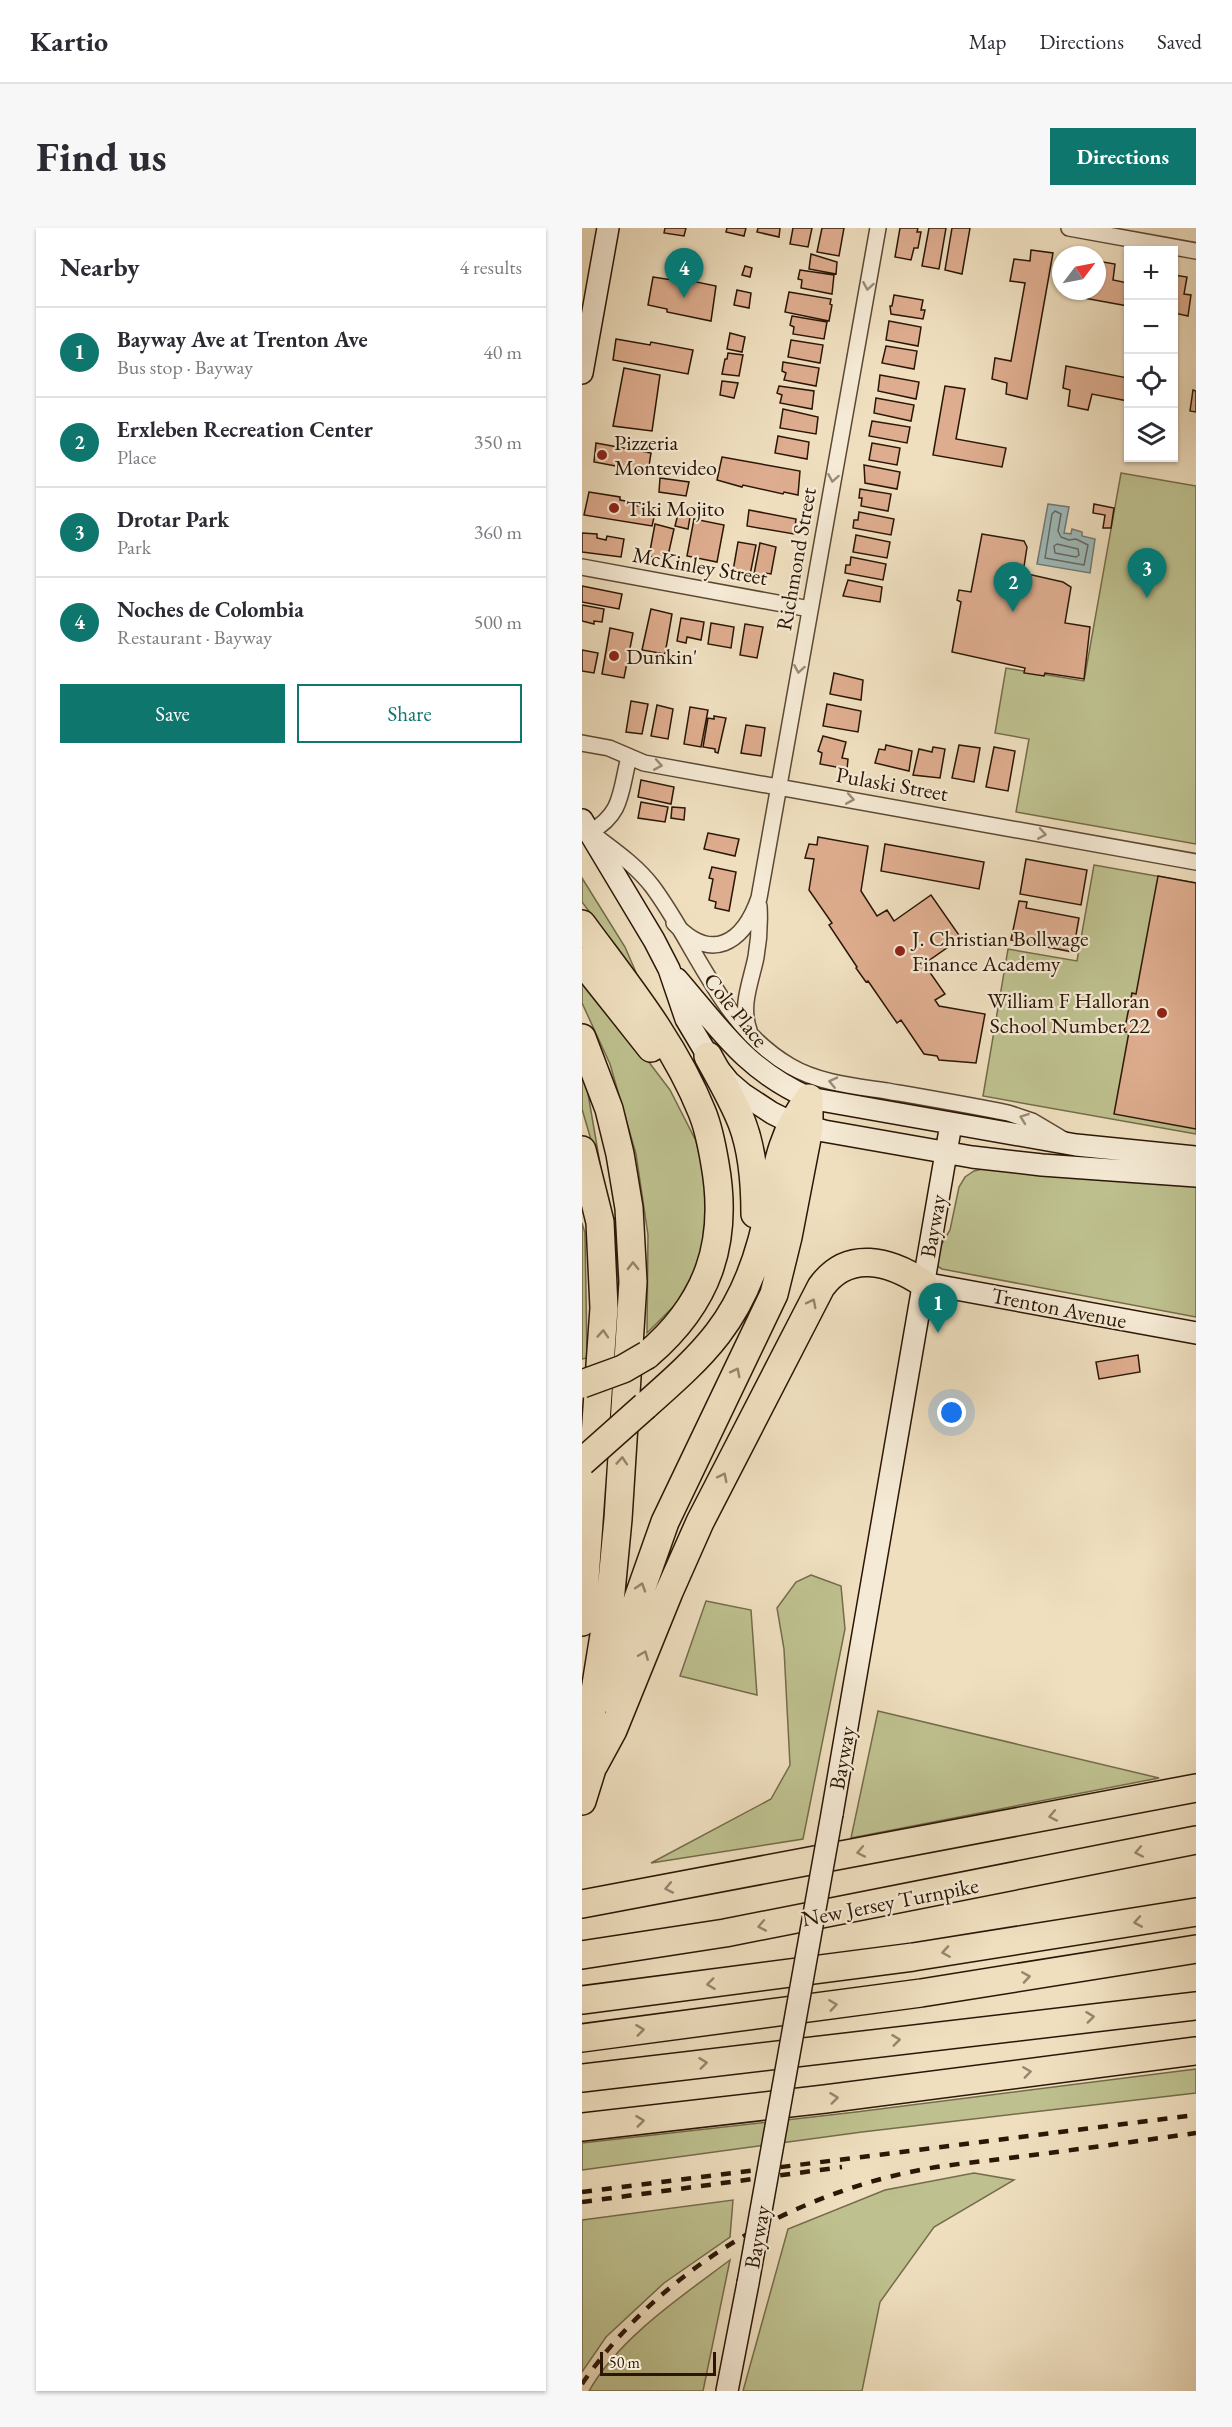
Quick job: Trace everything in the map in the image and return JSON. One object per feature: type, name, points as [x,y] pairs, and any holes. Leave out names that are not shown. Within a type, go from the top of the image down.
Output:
[{"type":"highway","points":[[582,924],[642,1005],[680,1066],[708,1129],[721,1201],[718,1238],[710,1270],[689,1311],[669,1335],[647,1354],[623,1369],[582,1384]]},
{"type":"highway","points":[[582,961],[669,1073],[716,1167]]},
{"type":"highway","points":[[582,1038],[606,1101],[620,1154],[629,1208],[633,1282],[612,1581],[582,1801]]},
{"type":"highway","points":[[708,1056],[742,1124],[751,1159],[755,1214],[750,1275]]},
{"type":"highway","points":[[586,1768],[631,1618],[657,1543],[710,1424],[774,1294],[788,1237],[801,1125],[809,1098]]},
{"type":"highway","points":[[582,1462],[695,1361],[724,1327],[738,1305],[762,1240],[778,1159],[801,1125]]},
{"type":"highway","points":[[582,1150],[600,1222],[604,1308],[582,1622]]},
{"type":"highway","points":[[586,1768],[614,1730],[669,1592],[700,1522],[821,1287],[835,1272],[860,1263],[902,1269],[923,1283]]},
{"type":"highway","points":[[582,1904],[1196,1788]]},
{"type":"highway","points":[[1110,1806],[1196,1800]]},
{"type":"highway","name":"New Jersey Turnpike","points":[[582,1955],[758,1927],[1196,1840]]},
{"type":"highway","points":[[582,2000],[913,1957],[1196,1912]]},
{"type":"highway","points":[[582,2038],[921,1993],[1196,1949]]},
{"type":"highway","points":[[582,2078],[1196,2006]]},
{"type":"highway","points":[[582,2127],[825,2099],[1196,2051]]},
{"type":"street","points":[[583,361],[608,228]]},
{"type":"street","name":"Richmond Street","points":[[674,922],[689,938],[697,942],[722,944],[744,930],[754,914],[759,898],[878,228]]},
{"type":"street","points":[[1069,228],[1196,251]]},
{"type":"street","name":"McKinley Street","points":[[582,567],[810,609]]},
{"type":"street","name":"Pulaski Street","points":[[582,743],[609,748],[644,763],[1196,862]]},
{"type":"street","points":[[629,757],[615,812],[607,822],[586,826],[669,969],[686,1019],[708,1056],[729,1082],[743,1094],[801,1125],[946,1153],[1042,1165],[1196,1176]]},
{"type":"street","name":"Cole Place","points":[[586,826],[639,871],[653,888],[712,984],[752,1035],[789,1065],[818,1078],[1015,1115],[1032,1121],[1076,1145]]},
{"type":"street","name":"Richmond Street","points":[[752,1035],[745,1017],[745,1007],[758,942],[759,898]]},
{"type":"street","name":"Cole Place","points":[[669,969],[750,1063],[778,1083],[809,1098],[1076,1145],[1196,1157]]},
{"type":"street","name":"Bayway","points":[[727,2391],[876,1568],[951,1124]]},
{"type":"street","name":"Trenton Avenue","points":[[923,1283],[1196,1333]]},
{"type":"green space","points":[[1121,473],[1196,486],[1196,844],[1016,812],[1029,739],[995,733],[1006,668],[1084,681]]},
{"type":"green space","points":[[1094,865],[1196,883],[1196,1134],[983,1096],[1008,949],[1077,961]]},
{"type":"green space","points":[[582,878],[625,947],[638,977],[582,902]]},
{"type":"green space","points":[[582,974],[670,1090],[696,1141],[707,1188],[707,1233],[698,1265],[676,1304],[647,1333],[648,1235],[636,1154],[610,1064],[582,1003]]},
{"type":"green space","points":[[582,1073],[586,1082],[603,1181],[582,1109]]},
{"type":"green space","points":[[986,1168],[1196,1185],[1196,1317],[942,1269],[937,1266],[937,1252],[950,1230],[959,1187],[965,1177],[974,1171]]},
{"type":"green space","points":[[582,1223],[585,1233],[587,1358],[582,1359]]},
{"type":"green space","points":[[811,1575],[841,1586],[845,1629],[803,1839],[651,1863],[771,1799],[790,1765],[784,1649],[777,1608],[796,1582]]},
{"type":"green space","points":[[706,1601],[751,1610],[757,1695],[680,1676]]},
{"type":"green space","points":[[878,1711],[1159,1778],[851,1838]]},
{"type":"green space","points":[[1196,2069],[1196,2093],[862,2132],[582,2170],[582,2143],[856,2112]]},
{"type":"green space","points":[[974,2173],[1014,2180],[934,2227],[880,2302],[862,2391],[743,2391],[788,2229],[885,2190]]},
{"type":"green space","points":[[733,2200],[730,2237],[664,2283],[606,2337],[582,2372],[582,2220]]},
{"type":"green space","points":[[730,2260],[703,2391],[589,2391],[617,2353],[634,2336],[672,2303]]},
{"type":"water","points":[[1048,504],[1069,507],[1064,533],[1071,534],[1072,529],[1082,532],[1082,536],[1095,539],[1090,573],[1037,564]]},
{"type":"building","points":[[665,228],[686,228],[684,236],[664,233]]},
{"type":"building","points":[[727,228],[746,228],[744,236],[726,232]]},
{"type":"building","points":[[758,228],[780,228],[779,237],[757,232]]},
{"type":"building","points":[[793,228],[812,228],[808,247],[790,244]]},
{"type":"building","points":[[822,228],[844,228],[839,256],[817,252]]},
{"type":"building","points":[[900,228],[918,228],[917,232],[921,232],[918,248],[914,248],[911,260],[895,257]]},
{"type":"building","points":[[929,228],[946,228],[939,269],[922,266]]},
{"type":"building","points":[[952,228],[970,228],[962,274],[945,270]]},
{"type":"building","points":[[1031,250],[1052,253],[1027,399],[1006,394],[1007,383],[992,379],[995,358],[1011,361],[1025,283],[1010,281],[1014,259],[1030,261]]},
{"type":"building","points":[[811,254],[837,262],[836,274],[809,269]]},
{"type":"building","points":[[1106,262],[1115,264],[1113,280],[1124,282],[1124,305],[1095,300],[1106,300]]},
{"type":"building","points":[[745,266],[752,268],[750,277],[742,275]]},
{"type":"building","points":[[800,270],[834,275],[832,294],[801,288],[802,280],[798,279]]},
{"type":"building","points":[[1178,276],[1187,277],[1184,294],[1191,295],[1188,316],[1178,314]]},
{"type":"building","points":[[653,277],[672,280],[673,277],[716,286],[711,321],[667,312],[667,309],[648,305]]},
{"type":"building","points":[[737,290],[751,293],[749,308],[734,305]]},
{"type":"building","points":[[789,292],[831,299],[829,321],[785,312]]},
{"type":"building","points":[[894,295],[923,300],[921,310],[925,310],[923,319],[891,314],[890,306],[892,306]]},
{"type":"building","points":[[792,316],[827,322],[824,339],[793,334],[794,327],[790,325]]},
{"type":"building","points":[[889,321],[921,327],[918,346],[886,340]]},
{"type":"building","points":[[730,333],[745,337],[742,352],[727,349]]},
{"type":"building","points":[[616,339],[650,345],[651,342],[693,350],[688,374],[613,360]]},
{"type":"building","points":[[791,340],[823,345],[820,363],[788,357]]},
{"type":"building","points":[[886,346],[917,351],[914,369],[882,363]]},
{"type":"building","points":[[728,353],[743,355],[739,376],[722,374]]},
{"type":"building","points":[[783,362],[819,368],[816,386],[784,380],[786,373],[782,371]]},
{"type":"building","points":[[1066,366],[1124,377],[1124,400],[1092,394],[1088,410],[1068,406],[1070,390],[1063,388]]},
{"type":"building","points":[[624,368],[660,375],[652,431],[613,426]]},
{"type":"building","points":[[880,375],[919,382],[916,399],[878,391]]},
{"type":"building","points":[[722,381],[738,383],[734,398],[720,395]]},
{"type":"building","points":[[779,386],[814,391],[812,409],[780,403],[782,395],[777,393]]},
{"type":"building","points":[[945,386],[965,389],[956,439],[1006,448],[1002,467],[933,455]]},
{"type":"building","points":[[1193,390],[1196,391],[1196,412],[1190,411]]},
{"type":"building","points":[[876,398],[914,405],[911,421],[874,413]]},
{"type":"building","points":[[783,409],[818,417],[816,434],[780,428]]},
{"type":"building","points":[[872,421],[910,427],[907,443],[869,436]]},
{"type":"building","points":[[778,436],[809,442],[807,459],[775,453]]},
{"type":"building","points":[[596,443],[651,453],[648,472],[594,462]]},
{"type":"building","points":[[872,443],[900,448],[897,465],[869,460]]},
{"type":"building","points":[[722,457],[800,471],[798,495],[743,485],[742,487],[717,480]]},
{"type":"building","points":[[864,465],[900,472],[897,489],[865,483]]},
{"type":"building","points":[[660,478],[689,482],[686,496],[659,492]]},
{"type":"building","points":[[860,489],[891,494],[888,511],[861,506]]},
{"type":"building","name":"Tiki Mojito","points":[[589,492],[620,497],[620,500],[632,502],[631,505],[644,507],[655,513],[652,526],[584,515]]},
{"type":"building","points":[[1094,504],[1114,508],[1111,528],[1103,528],[1105,515],[1093,513]]},
{"type":"building","points":[[749,510],[796,519],[794,534],[747,526]]},
{"type":"building","points":[[859,512],[894,519],[891,535],[853,528],[854,520],[858,520]]},
{"type":"building","points":[[678,514],[690,517],[688,529],[675,526]]},
{"type":"building","points":[[694,519],[724,525],[717,562],[687,556]]},
{"type":"building","points":[[655,524],[674,529],[667,560],[649,556]]},
{"type":"building","points":[[582,533],[597,534],[597,538],[606,540],[607,536],[624,539],[621,557],[582,552]]},
{"type":"building","points":[[982,534],[1024,541],[1027,547],[1023,573],[1063,582],[1071,587],[1065,623],[1090,627],[1084,679],[1045,673],[1044,676],[1024,673],[1025,668],[952,652],[961,602],[957,600],[959,590],[971,592]]},
{"type":"building","points":[[856,535],[890,542],[887,558],[853,552]]},
{"type":"building","points":[[738,542],[756,545],[750,575],[738,572],[737,574],[733,571]]},
{"type":"building","points":[[760,543],[776,547],[771,574],[765,573],[764,576],[754,574]]},
{"type":"building","points":[[851,557],[886,564],[883,580],[845,573],[846,565],[850,565]]},
{"type":"building","points":[[848,580],[882,587],[880,602],[843,596]]},
{"type":"building","points":[[582,586],[622,594],[619,609],[582,602]]},
{"type":"building","points":[[582,605],[604,609],[602,622],[594,621],[594,624],[582,621]]},
{"type":"building","points":[[651,609],[672,614],[665,654],[642,650]]},
{"type":"building","points":[[681,618],[704,622],[701,640],[687,637],[686,643],[677,641]]},
{"type":"building","points":[[711,623],[734,627],[731,648],[708,644]]},
{"type":"building","points":[[745,624],[763,627],[757,658],[740,655]]},
{"type":"building","points":[[610,628],[633,633],[624,678],[602,674]]},
{"type":"building","points":[[582,650],[598,653],[594,673],[582,671]]},
{"type":"building","points":[[834,673],[863,680],[861,700],[830,694]]},
{"type":"building","points":[[631,701],[648,704],[642,734],[626,732]]},
{"type":"building","points":[[827,704],[861,711],[858,732],[823,726]]},
{"type":"building","points":[[657,705],[673,709],[668,739],[651,736]]},
{"type":"building","points":[[690,707],[708,710],[701,747],[684,744]]},
{"type":"building","points":[[714,716],[726,718],[718,753],[715,749],[703,747],[708,718],[714,719]]},
{"type":"building","points":[[746,725],[765,728],[761,756],[741,753]]},
{"type":"building","points":[[823,736],[846,742],[842,758],[848,759],[847,769],[820,764],[822,753],[818,751]]},
{"type":"building","points":[[886,745],[912,751],[909,771],[875,763],[879,749],[885,750]]},
{"type":"building","points":[[959,745],[980,748],[974,782],[952,778]]},
{"type":"building","points":[[933,747],[945,749],[940,778],[913,775],[919,749],[932,752]]},
{"type":"building","points":[[994,747],[1015,751],[1008,791],[986,787]]},
{"type":"building","points":[[641,780],[674,787],[671,804],[638,797]]},
{"type":"building","points":[[641,802],[668,807],[665,822],[638,818]]},
{"type":"building","points":[[672,807],[685,808],[684,820],[671,818]]},
{"type":"building","points":[[708,833],[739,839],[735,856],[704,849]]},
{"type":"building","points":[[818,837],[868,846],[861,891],[877,916],[887,910],[894,921],[931,895],[961,938],[924,964],[945,994],[935,1000],[939,1006],[985,1014],[976,1063],[939,1060],[937,1056],[924,1054],[901,1020],[897,1023],[868,981],[866,982],[856,968],[829,925],[832,923],[809,890],[814,859],[805,858],[809,844],[817,845]]},
{"type":"building","points":[[885,844],[984,862],[979,889],[881,871]]},
{"type":"building","points":[[1026,859],[1087,870],[1081,905],[1020,894]]},
{"type":"building","points":[[712,867],[736,872],[729,911],[715,908],[716,902],[709,900],[713,879],[709,878]]},
{"type":"building","name":"William F Halloran School Number 22","points":[[1158,876],[1196,883],[1196,1129],[1114,1114],[1129,1032],[1124,1032],[1132,993],[1136,994]]},
{"type":"building","points":[[1019,901],[1027,902],[1026,908],[1079,918],[1073,952],[1011,940]]},
{"type":"building","points":[[1138,1355],[1140,1372],[1099,1379],[1096,1362]]},
{"type":"railway","points":[[582,2192],[1196,2115]]},
{"type":"railway","points":[[582,2384],[614,2343],[650,2306],[689,2272],[732,2243],[778,2218],[825,2197],[875,2181],[925,2169],[1196,2133]]},
{"type":"railway","points":[[582,2202],[842,2167]]},
{"type":"place","name":"Noches de Colombia","points":[[684,298]]},
{"type":"place","name":"Pizzeria Montevideo","points":[[602,455]]},
{"type":"place","name":"Tiki Mojito","points":[[614,508]]},
{"type":"place","name":"Drotar Park","points":[[1147,598]]},
{"type":"place","name":"Erxleben Recreation Center","points":[[1013,612]]},
{"type":"place","name":"Dunkin'","points":[[614,656]]},
{"type":"place","name":"J. Christian Bollwage Finance Academy","points":[[900,951]]},
{"type":"place","name":"William F Halloran School Number 22","points":[[1162,1013]]},
{"type":"place","name":"Bayway Ave at Trenton Ave","points":[[938,1333]]}]
